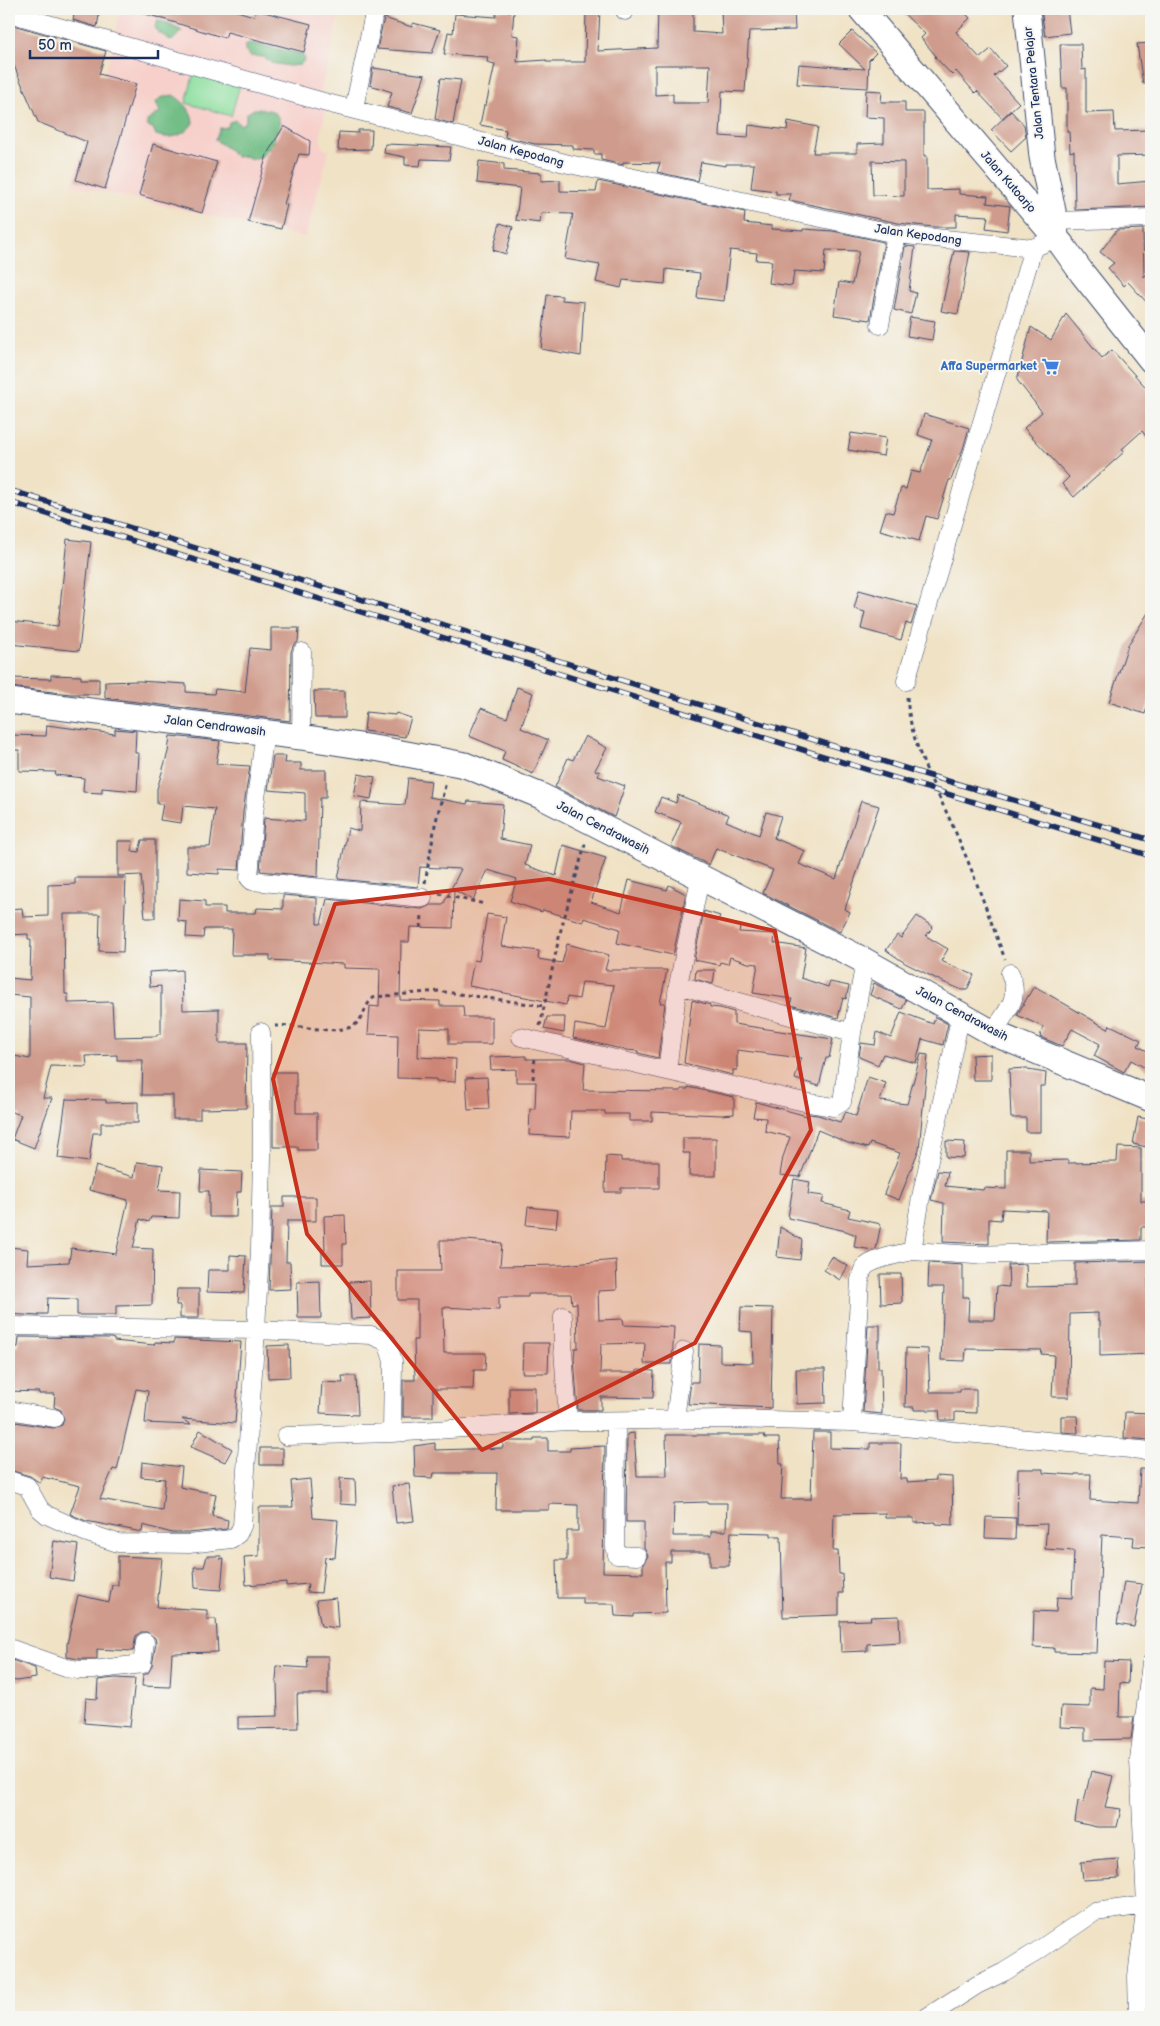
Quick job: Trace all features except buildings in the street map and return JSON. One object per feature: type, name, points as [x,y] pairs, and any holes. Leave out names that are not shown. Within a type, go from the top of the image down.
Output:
[{"type":"main road","name":"Jalan Kutoarjo","points":[[861,9],[1020,195],[1047,238],[1151,360]]},
{"type":"main road","name":"Jalan Tentara Pelajar","points":[[1027,9],[1042,157],[1047,238]]},
{"type":"main road","points":[[1020,195],[1042,157]]},
{"type":"main road","name":"Jalan Cendrawasih","points":[[9,701],[265,732],[380,749],[465,765],[541,796],[700,879],[865,961],[993,1032],[1151,1099]]},
{"type":"street","points":[[354,108],[375,9]]},
{"type":"street","name":"Jalan Kepodang","points":[[9,13],[327,103],[354,108],[569,164],[896,234],[1047,238],[1151,218]]},
{"type":"street","points":[[880,325],[896,234]]},
{"type":"street","points":[[906,681],[1047,238]]},
{"type":"street","points":[[300,737],[302,652]]},
{"type":"street","points":[[265,732],[254,813],[248,878],[252,881],[423,894]]},
{"type":"street","points":[[667,1071],[678,985],[700,879]]},
{"type":"street","points":[[529,1039],[809,1103],[834,1107],[842,1102],[865,961]]},
{"type":"street","points":[[993,1032],[1015,997],[1015,986],[1010,973]]},
{"type":"street","points":[[678,985],[852,1033]]},
{"type":"street","points":[[912,1251],[921,1197],[961,1014]]},
{"type":"street","points":[[9,1480],[27,1486],[40,1509],[47,1515],[87,1533],[118,1543],[189,1544],[231,1539],[238,1534],[242,1526],[256,1330],[262,1157],[261,1032]]},
{"type":"street","points":[[852,1422],[860,1280],[865,1266],[874,1261],[912,1251],[974,1255],[1151,1250]]},
{"type":"street","points":[[563,1316],[563,1349],[568,1421]]},
{"type":"street","points":[[9,1329],[256,1330],[370,1335],[387,1342],[393,1361],[392,1433]]},
{"type":"street","points":[[675,1419],[684,1351]]},
{"type":"street","points":[[9,1410],[54,1418]]},
{"type":"street","points":[[286,1436],[392,1433],[568,1421],[616,1422],[675,1419],[852,1422],[1151,1451]]},
{"type":"street","points":[[616,1422],[615,1548],[619,1556],[637,1556]]},
{"type":"street","points":[[9,1648],[66,1668],[93,1670],[142,1664],[145,1642]]},
{"type":"street","points":[[1138,2017],[1144,1976],[1146,1905],[1145,1760],[1151,1663]]},
{"type":"street","points":[[927,2017],[977,1985],[1004,1972],[1033,1954],[1095,1912],[1146,1905]]},
{"type":"path","points":[[906,681],[908,716],[927,775],[956,832],[1010,973]]},
{"type":"path","points":[[421,928],[423,894],[435,825],[451,762]]},
{"type":"path","points":[[533,1079],[529,1039],[544,1006],[560,932],[591,822]]},
{"type":"path","points":[[423,894],[485,904]]},
{"type":"path","points":[[261,1032],[269,1027],[280,1026],[345,1030],[358,1023],[371,1000],[375,997],[438,991],[544,1006]]},
{"type":"highlighted area","points":[[549,879],[775,931],[811,1130],[695,1343],[482,1450],[307,1234],[273,1079],[335,904]]},
{"type":"shaded area","points":[[120,9],[333,9],[339,16],[319,100],[327,103],[320,137],[323,148],[329,151],[305,237],[72,185],[114,42]]},
{"type":"green space","points":[[157,21],[164,22],[182,31],[172,41],[158,32],[155,27]]},
{"type":"green space","points":[[250,43],[302,54],[305,59],[300,65],[289,66],[271,63],[264,57],[250,56],[245,50],[245,45]]},
{"type":"green space","points":[[194,72],[240,85],[231,116],[186,103]]},
{"type":"green space","points":[[173,95],[187,107],[193,123],[186,131],[177,136],[156,135],[153,128],[147,126],[147,121],[160,112],[156,102],[160,98]]},
{"type":"green space","points":[[254,109],[264,109],[275,113],[280,127],[274,135],[274,142],[260,158],[236,157],[215,140],[220,128],[228,127],[229,122],[236,120],[240,125],[246,122],[246,114]]},
{"type":"railway","points":[[9,490],[927,775],[1151,840]]},
{"type":"railway","points":[[9,502],[813,753],[1151,856]]},
{"type":"place","name":"Affa Supermarket","points":[[1051,366]]}]
